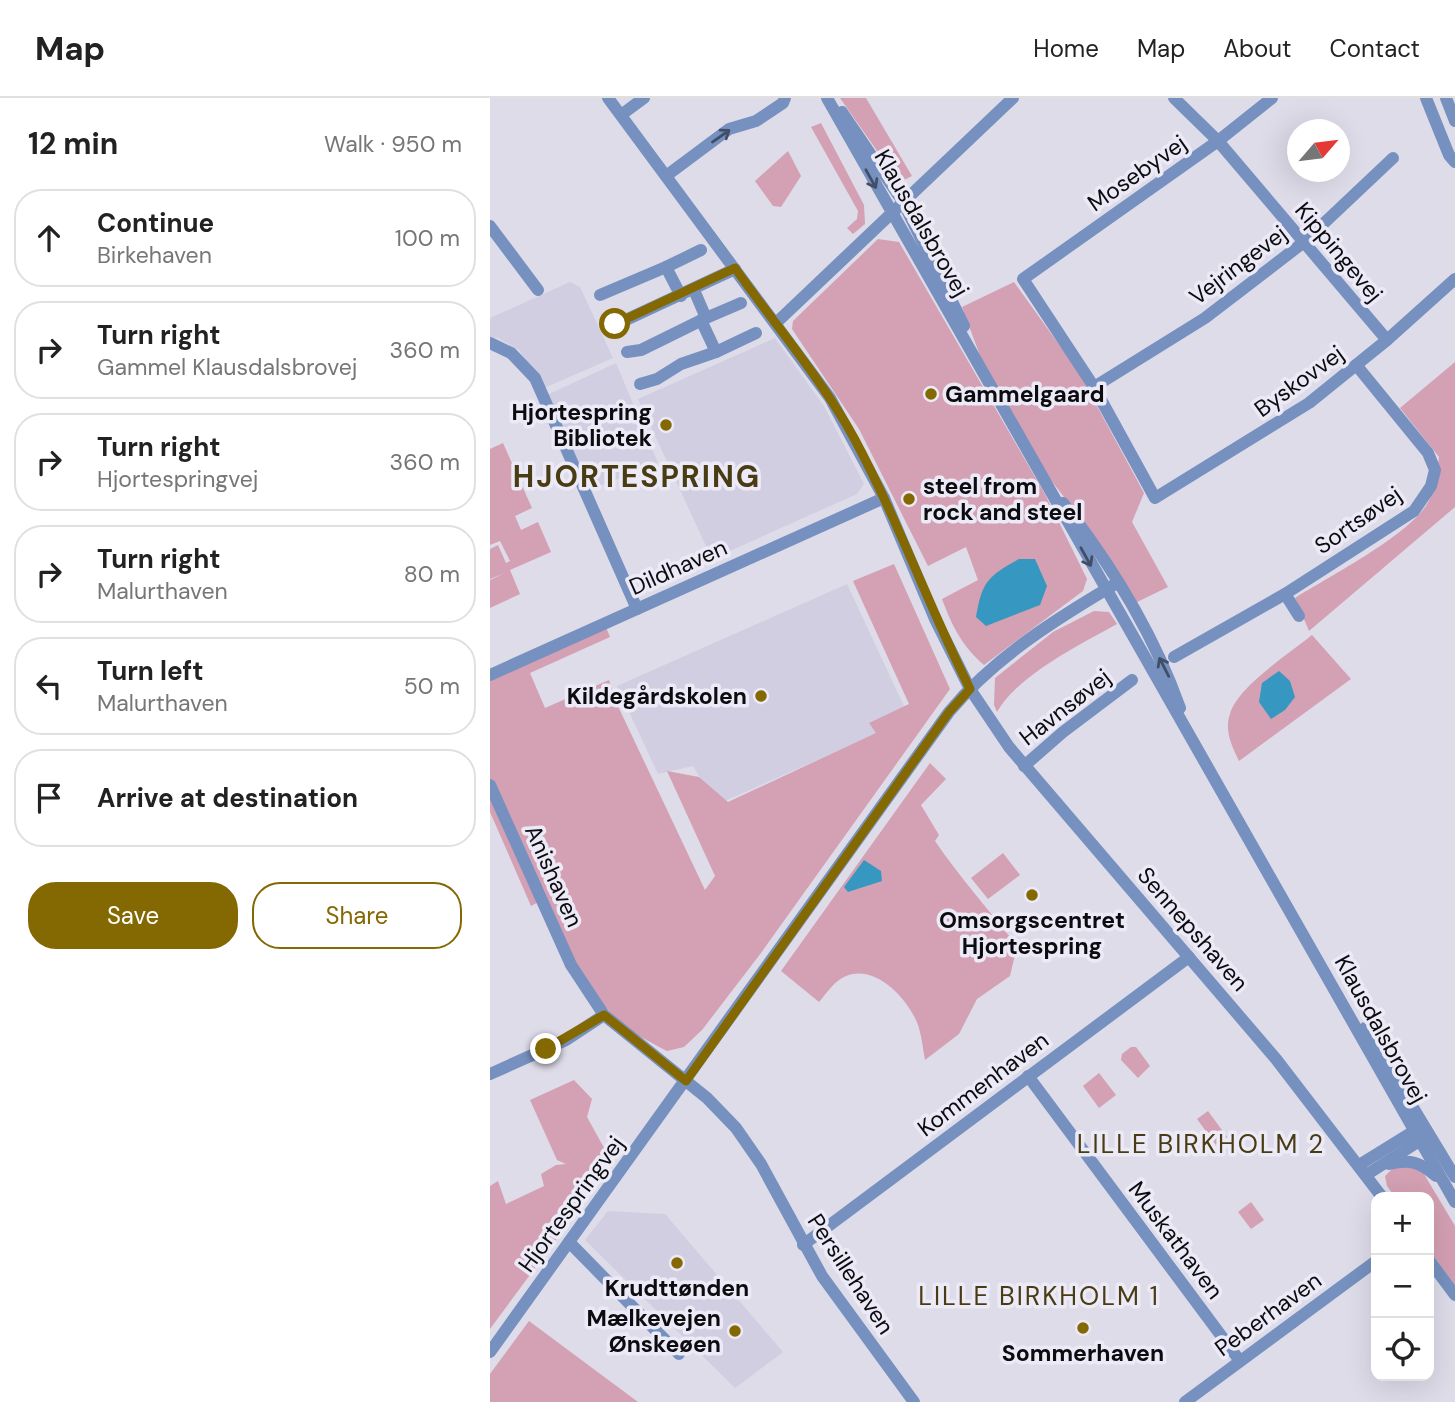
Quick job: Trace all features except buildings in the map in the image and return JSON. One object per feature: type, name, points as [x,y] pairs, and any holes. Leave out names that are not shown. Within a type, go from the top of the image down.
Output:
[{"type":"street","name":"Sennepshaven","points":[[608,98],[830,398],[884,498],[935,619],[970,689],[1024,766],[1276,1059],[1378,1192]]},
{"type":"street","points":[[621,115],[644,98]]},
{"type":"street","points":[[666,176],[729,129],[756,121],[783,103],[785,98]]},
{"type":"street","name":"Klausdalsbrovej","points":[[829,98],[904,202],[952,296],[982,368]]},
{"type":"street","name":"Klausdalsbrovej","points":[[829,98],[890,214],[982,368],[1105,590],[1313,949],[1381,1052],[1421,1135],[1449,1180],[1455,1202]]},
{"type":"street","points":[[776,323],[1013,98]]},
{"type":"street","name":"Kippingevej","points":[[1174,98],[1218,141],[1387,340]]},
{"type":"street","name":"Mosebyvej","points":[[1094,387],[1023,279],[1218,141],[1272,98]]},
{"type":"street","points":[[1426,98],[1449,155],[1455,162]]},
{"type":"street","points":[[1446,98],[1455,121]]},
{"type":"street","name":"Vejringevej","points":[[1094,387],[1205,318],[1304,242],[1393,158]]},
{"type":"street","points":[[490,226],[538,290]]},
{"type":"street","points":[[600,295],[701,250]]},
{"type":"street","points":[[666,267],[681,296]]},
{"type":"street","points":[[615,324],[694,290],[735,268]]},
{"type":"street","name":"Byskovvej","points":[[1094,387],[1155,498],[1309,403],[1357,366],[1455,279]]},
{"type":"street","points":[[694,290],[716,352]]},
{"type":"street","points":[[627,352],[641,350],[741,303]]},
{"type":"street","points":[[640,383],[657,380],[681,364],[716,352],[756,333]]},
{"type":"street","points":[[490,343],[518,358],[535,378],[637,609]]},
{"type":"street","name":"Sortsøvej","points":[[1174,657],[1285,594],[1414,511],[1431,486],[1435,470],[1428,453],[1357,366]]},
{"type":"street","name":"Klausdalsbrovej","points":[[1045,480],[1083,529],[1116,583],[1167,673],[1188,731]]},
{"type":"street","name":"Dildhaven","points":[[490,675],[884,498]]},
{"type":"street","name":"Hjortespringvej","points":[[490,1352],[949,712],[988,671],[1032,636],[1116,583]]},
{"type":"street","points":[[1285,594],[1299,616]]},
{"type":"street","name":"Havnsøvej","points":[[1024,766],[1063,732],[1132,680]]},
{"type":"street","name":"Anishaven","points":[[490,785],[582,982],[604,1015],[686,1081]]},
{"type":"street","name":"Kommenhaven","points":[[803,1245],[1189,957]]},
{"type":"street","points":[[490,1074],[566,1040],[604,1015]]},
{"type":"street","name":"Muskathaven","points":[[1028,1076],[1240,1361]]},
{"type":"street","name":"Persillehaven","points":[[686,1081],[724,1115],[761,1164],[803,1245],[837,1299],[914,1402]]},
{"type":"street","points":[[1379,1166],[1421,1135]]},
{"type":"street","points":[[1362,1170],[1421,1135]]},
{"type":"street","points":[[1362,1170],[1405,1160],[1416,1162],[1449,1180]]},
{"type":"street","points":[[569,1242],[679,1354]]},
{"type":"street","name":"Peberhaven","points":[[1185,1402],[1371,1265]]},
{"type":"street","points":[[1434,1267],[1455,1295]]},
{"type":"shaded area","points":[[840,98],[866,98],[912,176],[904,180],[894,175]]},
{"type":"shaded area","points":[[821,123],[864,205],[865,224],[853,234],[847,228],[857,219],[858,211],[811,127]]},
{"type":"shaded area","points":[[788,151],[801,176],[781,207],[773,206],[755,181]]},
{"type":"shaded area","points":[[878,239],[899,242],[1045,494],[1087,579],[1083,591],[984,665],[958,635],[942,599],[978,580],[966,547],[928,566],[859,429],[792,329],[793,321]]},
{"type":"shaded area","points":[[570,282],[580,287],[613,358],[544,388],[519,350],[498,338],[490,337],[490,318]]},
{"type":"shaded area","points":[[1014,282],[1078,371],[1144,493],[1132,522],[1168,587],[1135,603],[1088,528],[1047,475],[982,361],[962,307]]},
{"type":"shaded area","points":[[775,338],[824,406],[864,484],[857,494],[712,559],[638,399]]},
{"type":"shaded area","points":[[1455,362],[1455,507],[1309,631],[1295,598],[1386,542],[1427,504],[1434,487],[1439,457],[1400,408]]},
{"type":"shaded area","points":[[616,363],[658,463],[592,489],[547,395]]},
{"type":"shaded area","points":[[503,443],[532,508],[515,516],[521,530],[538,522],[551,552],[510,570],[520,594],[490,608],[490,580],[505,573],[490,579],[490,549],[498,545],[506,563],[510,561],[500,541],[490,545],[490,449]]},
{"type":"shaded area","points":[[894,564],[950,689],[761,953],[702,1030],[684,1047],[667,1051],[629,1029],[601,1002],[579,969],[546,898],[531,906],[490,812],[490,681],[606,627],[610,637],[530,673],[545,708],[609,680],[616,702],[705,890],[715,876],[667,771],[699,777],[728,802],[876,733],[869,723],[909,704],[853,581]]},
{"type":"shaded area","name":"Kildegårdskolen","points":[[847,584],[904,706],[878,733],[716,805],[693,766],[658,774],[617,686]]},
{"type":"shaded area","points":[[1094,611],[1109,612],[1117,624],[1035,673],[1007,698],[997,712],[994,705],[995,678],[1053,632]]},
{"type":"shaded area","points":[[1312,635],[1351,679],[1239,761],[1228,726],[1235,704],[1253,682]]},
{"type":"shaded area","points":[[930,763],[946,779],[921,805],[939,835],[935,841],[1017,946],[1010,976],[977,999],[959,1034],[925,1060],[920,1032],[908,1005],[889,985],[878,978],[854,974],[842,978],[819,1002],[781,971]]},
{"type":"shaded area","points":[[1003,853],[1020,875],[988,899],[971,878]]},
{"type":"shaded area","points":[[1131,1047],[1136,1047],[1150,1066],[1138,1078],[1121,1060],[1122,1054]]},
{"type":"shaded area","points":[[1099,1073],[1116,1095],[1099,1108],[1083,1086]]},
{"type":"shaded area","points":[[574,1080],[592,1099],[587,1117],[608,1155],[608,1169],[490,1329],[490,1186],[498,1181],[506,1204],[544,1186],[541,1174],[556,1165],[566,1164],[557,1160],[530,1100]]},
{"type":"shaded area","points":[[1208,1111],[1227,1137],[1216,1145],[1197,1119]]},
{"type":"shaded area","points":[[1395,1166],[1414,1167],[1424,1174],[1455,1226],[1455,1285],[1434,1257],[1434,1192],[1391,1192],[1385,1176]]},
{"type":"shaded area","points":[[1251,1202],[1264,1220],[1251,1229],[1238,1212]]},
{"type":"shaded area","points":[[608,1211],[665,1214],[783,1352],[735,1388],[585,1240]]},
{"type":"shaded area","points":[[529,1321],[638,1402],[490,1402],[490,1374]]},
{"type":"water","points":[[1019,559],[1035,559],[1047,586],[1040,605],[986,626],[976,617],[984,588],[993,576]]},
{"type":"water","points":[[1279,671],[1290,681],[1295,697],[1285,710],[1271,719],[1259,702],[1262,683]]},
{"type":"water","points":[[864,860],[881,871],[882,881],[848,892],[844,887]]},
{"type":"place","name":"Gammelgaard","points":[[931,394]]},
{"type":"place","name":"Hjortespring Bibliotek","points":[[666,425]]},
{"type":"place","name":"steel from rock and steel","points":[[909,499]]},
{"type":"place","name":"Kildegårdskolen","points":[[761,696]]},
{"type":"place","name":"Omsorgscentret Hjortespring","points":[[1032,895]]},
{"type":"place","name":"Krudttønden","points":[[677,1263]]},
{"type":"place","name":"Sommerhaven","points":[[1083,1328]]},
{"type":"place","name":"Mælkevejen Ønskeøen","points":[[735,1331]]},
{"type":"district","name":"HJORTESPRING","points":[[637,477]]},
{"type":"district","name":"LILLE BIRKHOLM 2","points":[[1201,1144]]},
{"type":"district","name":"LILLE BIRKHOLM 1","points":[[1039,1296]]},
{"type":"route","points":[[546,1049],[584,1030],[604,1015],[686,1081],[949,712],[970,689],[935,619],[884,498],[853,437],[830,398],[735,268],[694,290],[653,306],[625,322],[615,324]]}]
